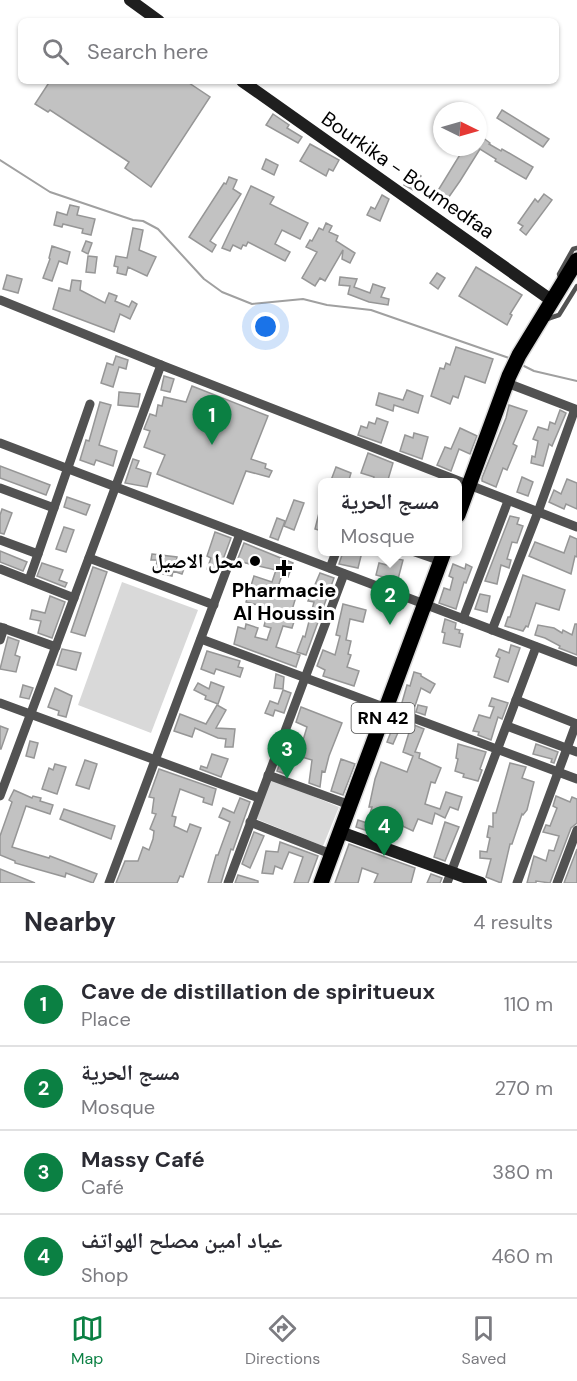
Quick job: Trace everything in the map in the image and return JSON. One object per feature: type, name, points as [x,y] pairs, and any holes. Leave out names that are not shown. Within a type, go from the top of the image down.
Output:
[{"type":"main road","points":[[129,0],[155,18]]},
{"type":"main road","name":"Bourkika - Boumedfaa","points":[[246,84],[551,300]]},
{"type":"main road","points":[[462,503],[519,355],[551,300],[569,285],[577,260]]},
{"type":"main road","name":"RN 42","points":[[321,883],[443,556]]},
{"type":"main road","points":[[340,832],[449,877],[481,883]]},
{"type":"street","points":[[0,300],[448,478]]},
{"type":"street","points":[[0,796],[161,365]]},
{"type":"street","points":[[492,630],[575,409],[508,380]]},
{"type":"street","points":[[29,580],[90,404]]},
{"type":"street","points":[[0,443],[577,662]]},
{"type":"street","points":[[462,484],[577,527]]},
{"type":"street","points":[[0,488],[54,508]]},
{"type":"street","points":[[463,619],[508,501]]},
{"type":"street","points":[[109,883],[240,534]]},
{"type":"street","points":[[0,540],[38,554]]},
{"type":"street","points":[[330,568],[334,556]]},
{"type":"street","points":[[89,558],[214,605]]},
{"type":"street","points":[[0,569],[74,598]]},
{"type":"street","points":[[228,883],[344,574]]},
{"type":"street","points":[[0,640],[2,627],[56,647]]},
{"type":"street","points":[[201,639],[577,779]]},
{"type":"street","points":[[449,877],[536,647]]},
{"type":"street","points":[[516,700],[577,724],[517,883]]},
{"type":"street","points":[[0,703],[259,798]]},
{"type":"street","points":[[507,726],[577,752]]},
{"type":"street","points":[[268,775],[350,805]]},
{"type":"street","points":[[250,822],[332,855]]},
{"type":"street","points":[[557,883],[577,830]]},
{"type":"lane","points":[[539,322],[559,315],[569,285],[559,274],[573,249],[577,248]]},
{"type":"shaded area","points":[[122,582],[198,610],[151,733],[78,705]]},
{"type":"shaded area","points":[[269,778],[339,807],[323,846],[254,818]]},
{"type":"building","points":[[48,84],[190,84],[210,97],[151,187],[125,168],[129,162],[50,110],[48,112],[35,104]]},
{"type":"building","points":[[502,110],[549,139],[543,147],[497,118]]},
{"type":"building","points":[[273,114],[289,125],[287,128],[302,137],[298,143],[266,125]]},
{"type":"building","points":[[487,141],[501,151],[502,149],[533,167],[526,179],[495,161],[496,159],[487,153]]},
{"type":"building","points":[[310,144],[339,160],[333,171],[329,169],[326,176],[300,161]]},
{"type":"building","points":[[459,156],[476,156],[444,204],[434,197]]},
{"type":"building","points":[[266,159],[278,165],[274,175],[262,169]]},
{"type":"building","points":[[412,171],[421,176],[413,190],[404,185]]},
{"type":"building","points":[[229,177],[237,180],[233,189],[241,194],[210,241],[216,245],[212,252],[189,237]]},
{"type":"building","points":[[251,186],[274,197],[270,204],[308,223],[300,239],[282,230],[275,244],[290,252],[285,261],[248,242],[241,249],[233,245],[230,251],[222,248]]},
{"type":"building","points":[[544,194],[552,200],[526,235],[520,230],[523,226],[518,223],[535,199],[538,202]]},
{"type":"building","points":[[382,195],[389,199],[380,221],[367,215],[371,207],[375,209]]},
{"type":"building","points":[[70,205],[79,207],[77,215],[95,219],[91,235],[82,233],[83,229],[63,224],[62,227],[54,225],[57,212],[67,215]]},
{"type":"building","points":[[326,223],[332,226],[329,232],[338,236],[336,241],[355,253],[350,263],[342,259],[343,250],[325,281],[320,278],[315,286],[302,278],[317,252],[306,247],[319,228],[323,230]]},
{"type":"building","points":[[133,228],[143,230],[139,250],[156,257],[147,276],[128,267],[126,275],[117,273],[118,267],[114,266],[116,256],[127,258]]},
{"type":"building","points":[[86,241],[92,243],[88,254],[82,251]]},
{"type":"building","points":[[52,246],[70,252],[67,264],[59,261],[52,281],[43,278]]},
{"type":"building","points":[[88,256],[97,257],[95,273],[86,272]]},
{"type":"building","points":[[476,267],[522,295],[510,314],[512,315],[507,325],[459,296]]},
{"type":"building","points":[[437,273],[445,278],[438,289],[430,283]]},
{"type":"building","points":[[7,275],[22,279],[18,293],[3,289]]},
{"type":"building","points":[[340,277],[357,279],[354,287],[370,293],[373,284],[385,288],[381,297],[389,299],[388,305],[369,302],[348,294],[350,286],[339,285]]},
{"type":"building","points":[[72,280],[81,281],[80,290],[105,303],[109,293],[117,296],[115,301],[129,307],[132,301],[137,304],[130,319],[120,314],[114,332],[53,309],[59,288],[70,291]]},
{"type":"building","points":[[456,347],[493,359],[485,383],[465,376],[458,398],[453,396],[450,404],[431,396],[440,368],[444,369],[446,363],[450,365]]},
{"type":"building","points":[[116,356],[128,360],[126,369],[119,367],[113,387],[101,383],[107,363],[113,365]]},
{"type":"building","points":[[164,376],[174,379],[170,392],[161,390]]},
{"type":"building","points":[[192,386],[268,416],[251,459],[266,464],[265,468],[272,471],[269,477],[246,471],[233,504],[157,474],[165,455],[144,447],[150,431],[144,429],[150,414],[156,416],[158,405],[162,406],[164,397],[186,402]]},
{"type":"building","points":[[407,390],[423,396],[418,413],[394,405],[393,411],[376,405],[379,393],[403,400]]},
{"type":"building","points":[[119,392],[140,394],[138,407],[118,405]]},
{"type":"building","points":[[100,402],[111,405],[99,445],[117,451],[113,466],[96,460],[94,465],[80,460],[86,440],[89,441]]},
{"type":"building","points":[[509,405],[527,411],[513,444],[517,446],[507,470],[503,468],[496,487],[482,481],[482,478]]},
{"type":"building","points":[[560,410],[566,413],[552,446],[549,444],[543,466],[531,463],[532,456],[535,457],[538,441],[533,439],[538,427],[548,430],[550,422],[555,424]]},
{"type":"building","points":[[377,418],[388,422],[381,443],[358,435],[361,426],[367,428],[369,422],[375,424]]},
{"type":"building","points":[[460,428],[477,436],[470,454],[459,449],[451,471],[437,465],[445,447],[451,449]]},
{"type":"building","points":[[414,433],[428,437],[422,459],[400,451],[405,435],[413,438]]},
{"type":"building","points":[[368,453],[393,463],[388,478],[374,478],[361,473]]},
{"type":"building","points":[[133,459],[139,461],[136,468],[151,473],[147,487],[125,483]]},
{"type":"building","points":[[0,466],[50,485],[46,495],[0,478]]},
{"type":"building","points":[[336,467],[351,473],[350,478],[332,478]]},
{"type":"building","points":[[522,477],[533,482],[528,496],[517,492]]},
{"type":"building","points":[[567,479],[577,483],[577,509],[566,504],[564,509],[549,502],[554,490],[561,494]]},
{"type":"building","points":[[67,497],[90,505],[86,515],[64,507]]},
{"type":"building","points":[[294,500],[304,503],[294,530],[284,526]]},
{"type":"building","points":[[2,509],[12,513],[4,534],[0,533]]},
{"type":"building","points":[[510,516],[519,518],[517,524],[523,526],[517,543],[512,542],[507,559],[511,560],[509,568],[501,565],[497,584],[485,581]]},
{"type":"building","points":[[277,518],[285,521],[278,540],[270,537]]},
{"type":"building","points":[[64,527],[74,530],[66,552],[56,549]]},
{"type":"building","points":[[215,532],[231,538],[218,573],[207,569],[211,558],[207,556]]},
{"type":"building","points":[[570,536],[577,539],[577,557],[575,556],[571,574],[529,556],[535,542],[564,553]]},
{"type":"building","points":[[244,543],[293,563],[288,577],[282,575],[277,590],[290,592],[291,588],[298,590],[292,610],[297,612],[292,628],[283,626],[276,647],[300,655],[296,667],[234,644],[238,627],[245,629],[246,624],[258,628],[255,637],[267,640],[271,628],[264,626],[269,608],[246,602],[254,576],[272,582],[276,570],[237,561]]},
{"type":"building","points":[[0,551],[27,562],[23,571],[0,562]]},
{"type":"building","points":[[152,554],[177,557],[176,563],[185,566],[182,574],[173,571],[172,576],[163,574],[164,570],[156,569],[157,560],[151,560]]},
{"type":"building","points":[[342,556],[361,556],[358,568],[339,564]]},
{"type":"building","points":[[390,556],[398,556],[397,559],[403,560],[397,583],[376,575],[379,563],[387,565]]},
{"type":"building","points":[[42,563],[63,570],[59,580],[67,583],[65,587],[37,576]]},
{"type":"building","points":[[453,564],[465,569],[466,564],[472,567],[466,583],[464,582],[456,609],[439,603],[444,588],[450,590],[453,578],[449,576]]},
{"type":"building","points":[[93,567],[107,572],[85,636],[71,632]]},
{"type":"building","points":[[320,573],[334,578],[306,655],[297,652],[303,636],[305,637],[314,602],[308,601]]},
{"type":"building","points":[[523,575],[565,590],[559,610],[536,603],[528,627],[526,626],[523,631],[505,626]]},
{"type":"building","points":[[480,594],[490,596],[487,612],[475,609]]},
{"type":"building","points":[[50,596],[65,602],[52,638],[38,633],[41,621],[30,619],[32,610],[45,613]]},
{"type":"building","points":[[343,604],[366,610],[363,622],[350,619],[346,640],[351,641],[348,654],[351,655],[347,667],[359,671],[354,686],[323,676],[325,670],[317,666],[323,650],[335,655],[340,636],[336,635]]},
{"type":"building","points":[[445,619],[456,623],[455,629],[460,630],[459,633],[463,634],[460,647],[443,643],[445,633],[442,632]]},
{"type":"building","points":[[575,624],[577,624],[577,655],[535,635],[538,625],[554,628],[562,633],[563,630],[572,635]]},
{"type":"building","points":[[8,637],[19,641],[15,655],[20,657],[16,672],[0,669]]},
{"type":"building","points":[[511,645],[520,648],[508,682],[494,677],[500,658],[496,656],[499,649],[509,653]]},
{"type":"building","points":[[62,649],[81,653],[76,670],[57,665]]},
{"type":"building","points":[[207,651],[240,661],[238,667],[243,668],[240,677],[216,669],[214,674],[201,669]]},
{"type":"building","points":[[414,672],[435,684],[430,693],[421,688],[415,706],[410,704],[408,709],[401,706],[407,685],[410,686]]},
{"type":"building","points":[[276,674],[284,677],[283,689],[274,688]]},
{"type":"building","points":[[211,682],[224,687],[218,704],[205,699],[206,696],[194,690],[198,683],[209,689]]},
{"type":"building","points":[[23,685],[33,688],[29,699],[20,697]]},
{"type":"building","points":[[55,688],[72,696],[66,717],[58,715],[59,711],[48,707]]},
{"type":"building","points":[[283,690],[291,693],[284,713],[275,710],[273,716],[265,713],[270,701],[278,704]]},
{"type":"building","points":[[492,698],[508,703],[502,719],[498,717],[491,740],[473,731],[479,715],[490,718],[494,707],[489,706]]},
{"type":"building","points":[[217,705],[226,710],[216,728],[235,729],[233,747],[225,747],[226,739],[195,728],[192,737],[174,731],[180,714],[206,724]]},
{"type":"building","points":[[418,705],[427,707],[425,715],[416,712]]},
{"type":"building","points":[[301,707],[342,723],[325,772],[322,771],[320,787],[309,783],[312,760],[295,755],[288,775],[277,771],[288,743],[301,747],[307,727],[296,722]]},
{"type":"building","points":[[396,719],[403,721],[393,744],[387,742]]},
{"type":"building","points":[[0,726],[8,729],[1,749],[0,749]]},
{"type":"building","points":[[411,726],[424,729],[415,752],[420,753],[419,758],[441,768],[435,783],[431,782],[425,804],[440,809],[446,792],[462,797],[458,810],[450,807],[445,818],[435,813],[432,824],[418,819],[413,831],[398,824],[401,819],[385,816],[381,829],[391,833],[388,840],[356,827],[358,820],[367,823],[372,807],[369,807],[375,779],[381,762],[407,772],[413,756],[403,752]]},
{"type":"building","points":[[30,741],[38,743],[34,758],[26,756]]},
{"type":"building","points":[[458,744],[486,752],[478,781],[463,777],[464,774],[455,771]]},
{"type":"building","points":[[536,744],[558,752],[554,763],[551,762],[552,759],[533,754]]},
{"type":"building","points":[[212,754],[228,759],[221,777],[200,769],[201,766],[207,768]]},
{"type":"building","points":[[341,759],[355,764],[343,795],[331,791]]},
{"type":"building","points":[[85,760],[97,764],[89,789],[76,785]]},
{"type":"building","points":[[510,763],[526,767],[522,778],[534,782],[527,810],[522,814],[512,844],[510,844],[501,883],[486,877],[491,859],[480,858],[480,851],[487,852],[490,838],[487,837],[489,826],[493,827],[493,813],[496,813]]},
{"type":"building","points":[[55,764],[66,767],[57,794],[42,789],[49,768],[53,770]]},
{"type":"building","points":[[159,769],[216,789],[212,805],[203,802],[204,798],[180,789],[172,816],[176,817],[174,826],[187,832],[190,824],[201,828],[183,877],[180,876],[177,883],[116,883],[125,861],[138,861],[143,847],[149,850],[154,831],[150,829],[156,814],[152,813],[154,798],[149,797]]},
{"type":"building","points":[[14,790],[32,798],[33,796],[41,798],[40,801],[53,805],[50,814],[26,806],[12,847],[49,858],[50,856],[97,874],[93,883],[66,873],[65,877],[15,863],[0,855],[0,836],[12,802],[9,800]]},
{"type":"building","points":[[556,796],[570,802],[572,797],[577,799],[577,823],[571,828],[550,883],[536,881],[536,883],[527,883],[534,856],[546,861],[549,850],[554,851],[559,836],[543,832],[546,825],[550,826],[557,808],[553,806]]},
{"type":"building","points":[[240,798],[250,802],[233,850],[231,849],[221,883],[208,883],[216,855],[218,855],[230,822],[219,817],[223,808],[234,813]]},
{"type":"building","points":[[64,809],[115,826],[111,839],[60,819]]},
{"type":"building","points":[[445,822],[459,827],[445,861],[434,857]]},
{"type":"building","points":[[254,832],[264,836],[250,868],[242,864]]},
{"type":"building","points":[[280,842],[318,856],[308,883],[294,883],[303,857],[289,852],[282,869],[275,866],[273,874],[262,873],[266,851],[278,852]]},
{"type":"building","points":[[349,844],[415,868],[411,883],[374,883],[378,874],[362,868],[358,883],[335,883]]},
{"type":"building","points":[[577,849],[577,883],[564,883]]},
{"type":"building","points":[[0,869],[35,883],[0,883]]},
{"type":"building","points":[[431,874],[442,878],[440,883],[427,883]]},
{"type":"building","points":[[238,875],[258,881],[258,883],[235,883]]},
{"type":"waterway","points":[[0,160],[50,192],[133,220],[143,221],[158,229],[204,279],[222,292],[252,304],[303,299],[327,305],[371,310],[509,358]]},
{"type":"waterway","points":[[520,364],[534,371],[577,381]]},
{"type":"place","name":"Cave de distillation de spiritueux","points":[[212,445]]},
{"type":"place","name":"محل الاصيل","points":[[255,561]]},
{"type":"place","name":"Pharmacie Al Houssin","points":[[284,568]]},
{"type":"place","name":"مسج الحرية","points":[[390,625]]},
{"type":"place","name":"Massy Café","points":[[287,779]]},
{"type":"place","name":"عياد امين مصلح الهواتف","points":[[384,856]]}]
